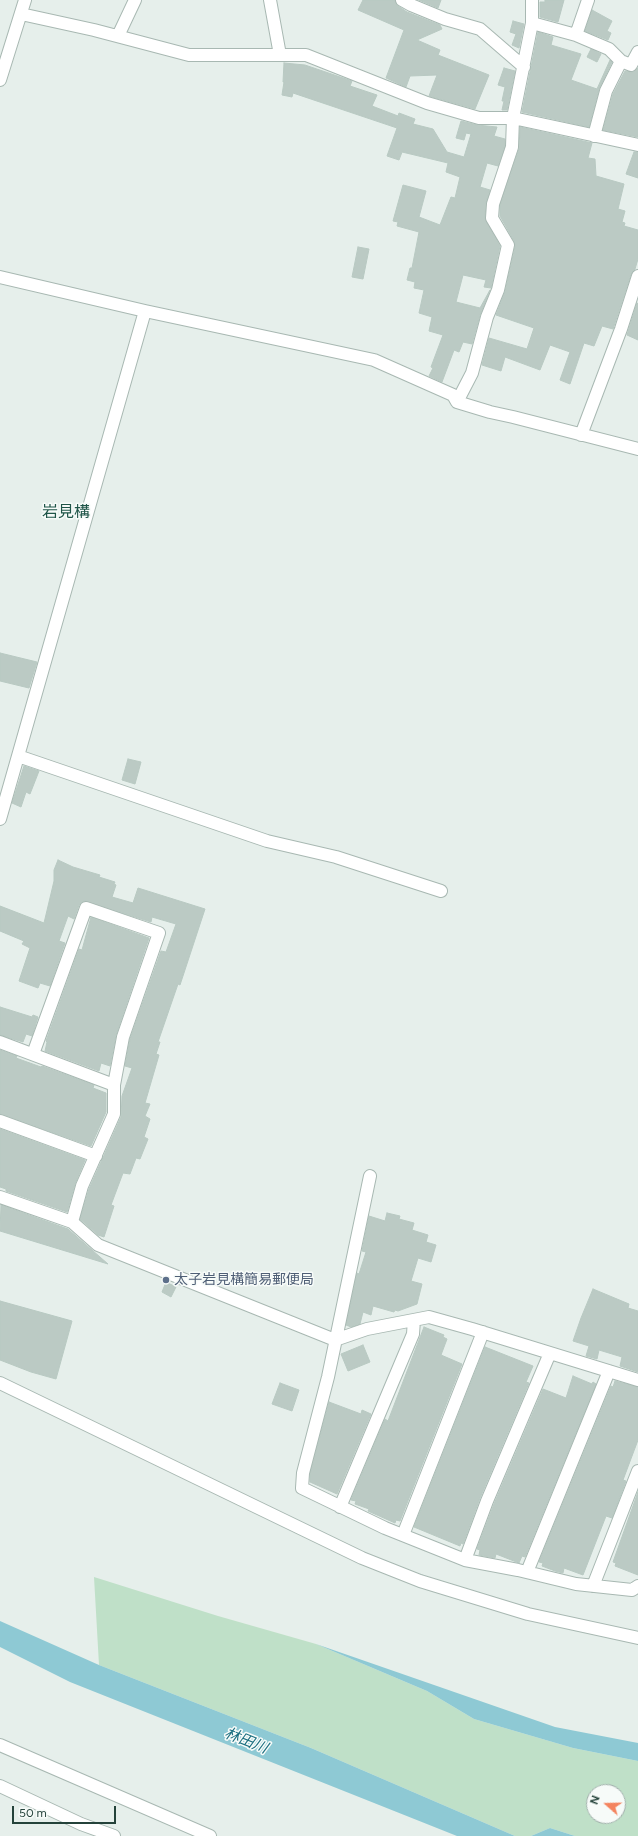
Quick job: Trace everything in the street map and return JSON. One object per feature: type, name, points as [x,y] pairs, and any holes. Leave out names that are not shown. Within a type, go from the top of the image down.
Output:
[{"type":"street","points":[[0,80],[25,0]]},
{"type":"street","points":[[118,36],[135,0]]},
{"type":"street","points":[[270,0],[280,55]]},
{"type":"street","points":[[402,0],[411,6],[445,19],[480,29],[524,67]]},
{"type":"street","points":[[457,402],[472,373],[487,317],[498,290],[508,245],[492,218],[492,204],[512,147],[513,118],[532,23],[532,0]]},
{"type":"street","points":[[576,35],[588,0]]},
{"type":"street","points":[[21,14],[118,36],[189,55],[306,55],[427,103],[479,118],[513,118],[638,145]]},
{"type":"street","points":[[532,23],[576,35],[610,49],[621,61],[631,65],[638,52]]},
{"type":"street","points":[[594,136],[606,90],[621,61]]},
{"type":"street","points":[[580,435],[621,329],[638,276]]},
{"type":"street","points":[[0,277],[145,311],[374,360],[453,395],[457,402],[490,412],[513,416],[580,435],[638,449]]},
{"type":"street","points":[[0,819],[145,311]]},
{"type":"street","points":[[18,756],[267,841],[336,857],[441,891]]},
{"type":"street","points":[[33,1054],[86,908],[159,933],[124,1037],[114,1085],[114,1114],[82,1186],[72,1222]]},
{"type":"street","points":[[0,1042],[114,1085]]},
{"type":"street","points":[[0,1120],[96,1156]]},
{"type":"street","points":[[370,1176],[328,1377],[303,1473],[302,1488],[403,1536],[465,1560],[527,1572],[576,1584],[632,1590],[638,1586]]},
{"type":"street","points":[[0,1197],[72,1222],[98,1245],[335,1340],[367,1329],[429,1317],[483,1332],[638,1380]]},
{"type":"street","points":[[340,1507],[413,1334],[414,1320]]},
{"type":"street","points":[[403,1536],[483,1332]]},
{"type":"street","points":[[465,1560],[486,1501],[550,1353]]},
{"type":"street","points":[[527,1572],[609,1371]]},
{"type":"street","points":[[0,1383],[376,1563],[420,1580],[528,1614],[638,1638]]},
{"type":"street","points":[[593,1586],[638,1471]]},
{"type":"street","points":[[0,1745],[210,1836]]},
{"type":"street","points":[[0,1786],[81,1824],[114,1836]]},
{"type":"green space","points":[[94,1577],[218,1616],[316,1644],[427,1691],[474,1719],[573,1748],[638,1761],[638,1836],[575,1836],[550,1828],[531,1836],[515,1836],[311,1748],[99,1665]]},
{"type":"water","name":"林田川","points":[[0,1621],[99,1665],[311,1748],[515,1836],[457,1836],[70,1682],[0,1647]]},
{"type":"water","points":[[316,1644],[555,1727],[638,1743],[638,1761],[573,1748],[474,1719],[427,1691]]},
{"type":"water","points":[[550,1828],[575,1836],[531,1836]]},
{"type":"building","points":[[363,0],[395,0],[398,6],[407,12],[440,25],[442,29],[417,40],[440,50],[438,55],[489,75],[475,109],[429,96],[437,75],[410,76],[406,87],[386,78],[404,30],[358,10]]},
{"type":"building","points":[[419,0],[441,0],[438,8]]},
{"type":"building","points":[[545,0],[564,0],[558,22],[540,17],[540,2],[545,2]]},
{"type":"building","points":[[592,10],[612,21],[607,31],[611,33],[608,40],[585,31]]},
{"type":"building","points":[[513,21],[524,24],[519,48],[512,45],[516,34],[510,32]]},
{"type":"building","points":[[538,32],[553,37],[551,45],[581,54],[571,80],[597,89],[610,60],[612,62],[599,89],[589,127],[522,112]]},
{"type":"building","points":[[591,49],[601,54],[597,62],[587,57]]},
{"type":"building","points":[[284,63],[305,65],[352,81],[350,86],[377,95],[372,106],[398,116],[399,113],[415,119],[413,124],[433,129],[447,152],[464,157],[471,134],[466,133],[464,140],[456,138],[461,121],[477,125],[497,127],[494,136],[505,139],[505,146],[498,166],[487,163],[480,187],[490,190],[486,203],[485,218],[500,246],[491,288],[484,287],[486,280],[463,275],[456,302],[480,308],[490,290],[480,315],[472,344],[463,342],[459,352],[454,350],[442,382],[429,376],[433,368],[431,367],[443,335],[429,331],[432,317],[419,313],[424,290],[414,288],[415,282],[407,280],[410,268],[412,268],[419,232],[397,226],[398,222],[393,221],[403,185],[426,191],[419,217],[440,225],[451,197],[455,198],[460,177],[446,172],[448,163],[402,152],[399,160],[387,156],[397,128],[293,93],[292,97],[282,95]]},
{"type":"building","points":[[504,68],[515,71],[507,110],[502,110],[505,87],[498,85]]},
{"type":"building","points":[[638,68],[638,137],[603,130],[613,94],[625,71],[632,72]]},
{"type":"building","points":[[520,127],[592,143],[588,158],[595,159],[596,176],[624,184],[618,209],[625,211],[622,222],[625,223],[624,226],[638,230],[638,259],[635,269],[631,274],[613,329],[602,326],[594,346],[584,343],[570,384],[560,380],[570,352],[550,345],[540,370],[505,357],[501,371],[482,365],[489,338],[527,349],[534,328],[496,315],[505,292],[515,247],[514,241],[500,216],[500,205],[519,149]]},
{"type":"building","points":[[634,152],[638,152],[638,178],[626,174]]},
{"type":"building","points":[[358,247],[369,249],[363,279],[352,277]]},
{"type":"building","points":[[637,303],[638,304],[638,340],[627,335]]},
{"type":"building","points":[[0,653],[37,662],[29,688],[0,681]]},
{"type":"building","points":[[128,759],[141,762],[135,784],[122,780]]},
{"type":"building","points":[[24,766],[39,771],[30,794],[26,792],[21,807],[12,803]]},
{"type":"building","points":[[58,860],[115,882],[114,884],[116,885],[112,897],[133,903],[138,888],[205,909],[180,985],[178,984],[158,1042],[160,1042],[156,1054],[159,1055],[145,1103],[150,1104],[145,1116],[150,1119],[144,1137],[148,1139],[140,1159],[136,1158],[130,1174],[123,1173],[111,1205],[114,1206],[104,1237],[98,1235],[80,1219],[89,1189],[121,1117],[122,1096],[132,1068],[125,1066],[130,1039],[161,951],[166,952],[176,924],[152,917],[151,922],[84,901],[79,905],[74,919],[68,916],[59,941],[65,943],[50,986],[40,983],[38,988],[19,981],[30,948],[22,944],[24,941],[0,931],[0,906],[44,923],[54,881],[54,870]]},
{"type":"building","points":[[91,917],[149,938],[116,1035],[110,1066],[101,1063],[99,1071],[45,1051],[46,1041],[79,949],[82,950]]},
{"type":"building","points":[[0,1007],[32,1017],[33,1015],[38,1017],[32,1036],[26,1034],[23,1042],[0,1035]]},
{"type":"building","points":[[0,1050],[17,1056],[16,1058],[94,1085],[93,1088],[106,1093],[106,1112],[91,1146],[0,1114]]},
{"type":"building","points":[[0,1129],[85,1160],[75,1184],[67,1212],[6,1191],[6,1189],[0,1187]]},
{"type":"building","points":[[1,1205],[68,1229],[108,1264],[0,1231]]},
{"type":"building","points":[[387,1213],[400,1216],[399,1219],[414,1223],[412,1230],[428,1235],[426,1242],[436,1245],[431,1262],[418,1258],[411,1281],[422,1284],[417,1304],[398,1311],[395,1310],[394,1312],[373,1306],[371,1315],[363,1312],[360,1324],[351,1327],[346,1325],[357,1273],[359,1274],[366,1252],[362,1251],[369,1216],[385,1221]]},
{"type":"building","points":[[166,1282],[176,1287],[171,1297],[162,1292]]},
{"type":"building","points":[[593,1289],[629,1304],[628,1308],[638,1311],[638,1372],[620,1366],[622,1357],[599,1350],[597,1359],[586,1356],[589,1346],[573,1341]]},
{"type":"building","points":[[0,1301],[72,1321],[56,1379],[31,1372],[0,1360]]},
{"type":"building","points":[[424,1327],[444,1335],[443,1337],[447,1339],[441,1355],[462,1364],[400,1521],[396,1520],[395,1523],[368,1511],[369,1509],[355,1504],[356,1501],[351,1500],[385,1419],[388,1421]]},
{"type":"building","points":[[363,1345],[370,1362],[348,1371],[341,1354]]},
{"type":"building","points":[[485,1347],[533,1366],[526,1382],[529,1383],[480,1498],[463,1544],[461,1543],[460,1546],[414,1527]]},
{"type":"building","points":[[573,1376],[592,1384],[593,1382],[596,1384],[525,1557],[522,1556],[519,1563],[496,1554],[495,1558],[479,1555],[480,1550],[477,1549],[494,1504],[543,1389],[566,1398]]},
{"type":"building","points":[[615,1381],[638,1387],[638,1440],[623,1480],[626,1481],[612,1518],[606,1516],[583,1575],[564,1568],[563,1573],[555,1571],[542,1566],[543,1563],[539,1562],[611,1386],[613,1387]]},
{"type":"building","points":[[280,1383],[299,1390],[292,1411],[272,1404]]},
{"type":"building","points":[[329,1402],[361,1414],[362,1410],[371,1414],[337,1494],[310,1482],[310,1474]]},
{"type":"building","points":[[638,1492],[638,1575],[615,1566],[616,1563],[613,1562]]},
{"type":"place","name":"太子岩見構簡易郵便局","points":[[166,1280]]},
{"type":"district","name":"岩見構","points":[[66,512]]}]
